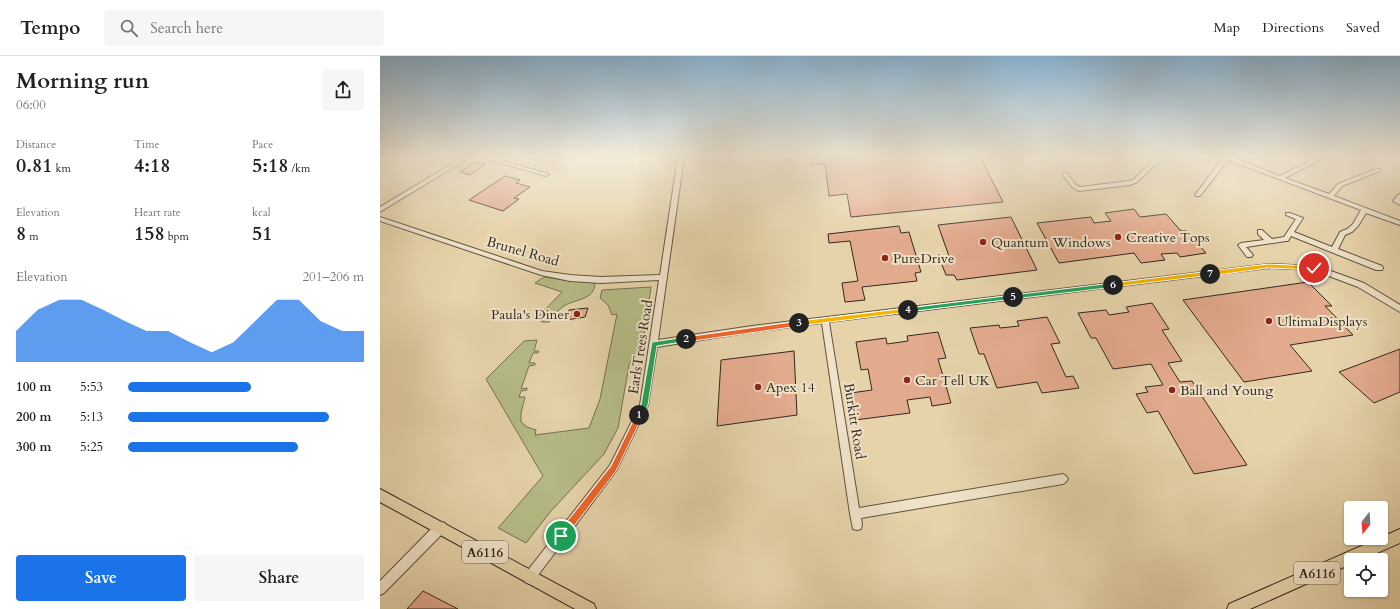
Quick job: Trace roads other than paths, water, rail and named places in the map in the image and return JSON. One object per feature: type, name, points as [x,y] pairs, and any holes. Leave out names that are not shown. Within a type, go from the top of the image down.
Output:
[{"type":"main road","name":"A6116","points":[[380,495],[441,527],[529,578],[589,609]]},
{"type":"main road","name":"A6116","points":[[1234,609],[1400,536]]},
{"type":"street","points":[[380,210],[425,183]]},
{"type":"street","name":"EarlsTrees Road","points":[[529,578],[614,468],[644,405],[677,183]]},
{"type":"street","points":[[1072,183],[1078,189],[1124,183]]},
{"type":"street","points":[[1198,195],[1207,183]]},
{"type":"street","points":[[1293,183],[1400,223]]},
{"type":"street","points":[[1330,197],[1340,185],[1346,183]]},
{"type":"street","points":[[1400,196],[1396,201],[1400,203]]},
{"type":"street","points":[[1334,250],[1342,234],[1351,231],[1359,221],[1364,210]]},
{"type":"street","points":[[1249,255],[1241,245],[1286,239],[1300,218],[1288,214]]},
{"type":"street","name":"Brunel Road","points":[[380,219],[541,273],[570,278],[601,280],[664,277]]},
{"type":"street","points":[[1260,232],[1271,242]]},
{"type":"street","points":[[1290,233],[1380,267]]},
{"type":"street","points":[[654,344],[825,320],[1268,266],[1314,268],[1361,285],[1400,309]]},
{"type":"street","name":"Burkitt Road","points":[[825,320],[855,514],[858,525]]},
{"type":"street","points":[[855,514],[1063,479]]},
{"type":"street","points":[[380,589],[441,527]]},
{"type":"place","name":"Creative Tops","points":[[1118,237]]},
{"type":"place","name":"Quantum Windows","points":[[983,242]]},
{"type":"place","name":"PureDrive","points":[[885,258]]},
{"type":"place","name":"Paula's Diner","points":[[577,314]]},
{"type":"place","name":"UltimaDisplays","points":[[1269,321]]},
{"type":"place","name":"Car Tell UK","points":[[907,380]]},
{"type":"place","name":"Apex 14","points":[[758,387]]},
{"type":"place","name":"Ball and Young","points":[[1172,390]]}]
